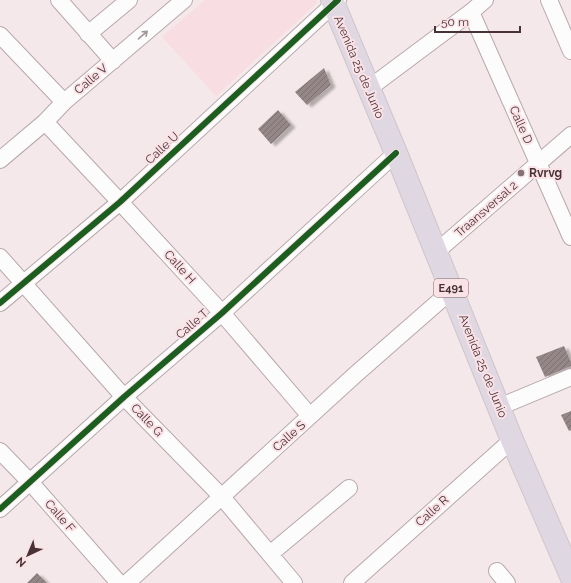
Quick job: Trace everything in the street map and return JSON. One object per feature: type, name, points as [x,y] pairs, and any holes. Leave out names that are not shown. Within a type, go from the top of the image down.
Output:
[{"type":"highway","name":"Avenida 25 de Junio","points":[[335,1],[368,89],[396,153],[512,440],[571,574]]},
{"type":"street","points":[[59,0],[113,61]]},
{"type":"street","points":[[88,34],[128,0]]},
{"type":"street","name":"Calle V","points":[[0,160],[46,122],[64,102],[184,0]]},
{"type":"street","points":[[368,89],[485,0]]},
{"type":"street","points":[[549,0],[571,50]]},
{"type":"street","name":"Calle U","points":[[0,303],[120,202],[335,1]]},
{"type":"street","name":"Calle D","points":[[471,12],[571,237]]},
{"type":"street","points":[[0,35],[64,102]]},
{"type":"street","name":"Calle H","points":[[46,122],[222,313],[310,416]]},
{"type":"street","name":"Traansversal 2","points":[[436,252],[571,135]]},
{"type":"street","name":"Calle T","points":[[0,509],[31,483],[124,397],[222,313],[396,153]]},
{"type":"street","name":"Calle G","points":[[0,257],[124,397],[222,497],[294,583]]},
{"type":"street","name":"Calle S","points":[[127,583],[310,416],[452,290]]},
{"type":"street","points":[[499,407],[571,377]]},
{"type":"street","name":"Calle R","points":[[352,583],[512,440]]},
{"type":"street","name":"Calle F","points":[[0,451],[31,483],[119,583]]},
{"type":"street","points":[[270,554],[349,488]]},
{"type":"street","points":[[497,571],[507,583]]},
{"type":"shaded area","points":[[205,0],[316,0],[317,3],[216,96],[162,37]]},
{"type":"building","points":[[324,68],[331,85],[307,105],[295,92]]},
{"type":"building","points":[[278,110],[291,125],[271,144],[258,129]]},
{"type":"building","points":[[564,346],[571,362],[571,366],[545,377],[536,357]]},
{"type":"building","points":[[571,411],[571,430],[569,431],[561,415]]},
{"type":"building","points":[[37,573],[47,583],[27,583]]},
{"type":"cycle path","points":[[0,303],[120,202],[338,0]]},
{"type":"cycle path","points":[[0,509],[124,397],[222,313],[396,153]]},
{"type":"place","name":"Rvrvg","points":[[521,173]]}]
